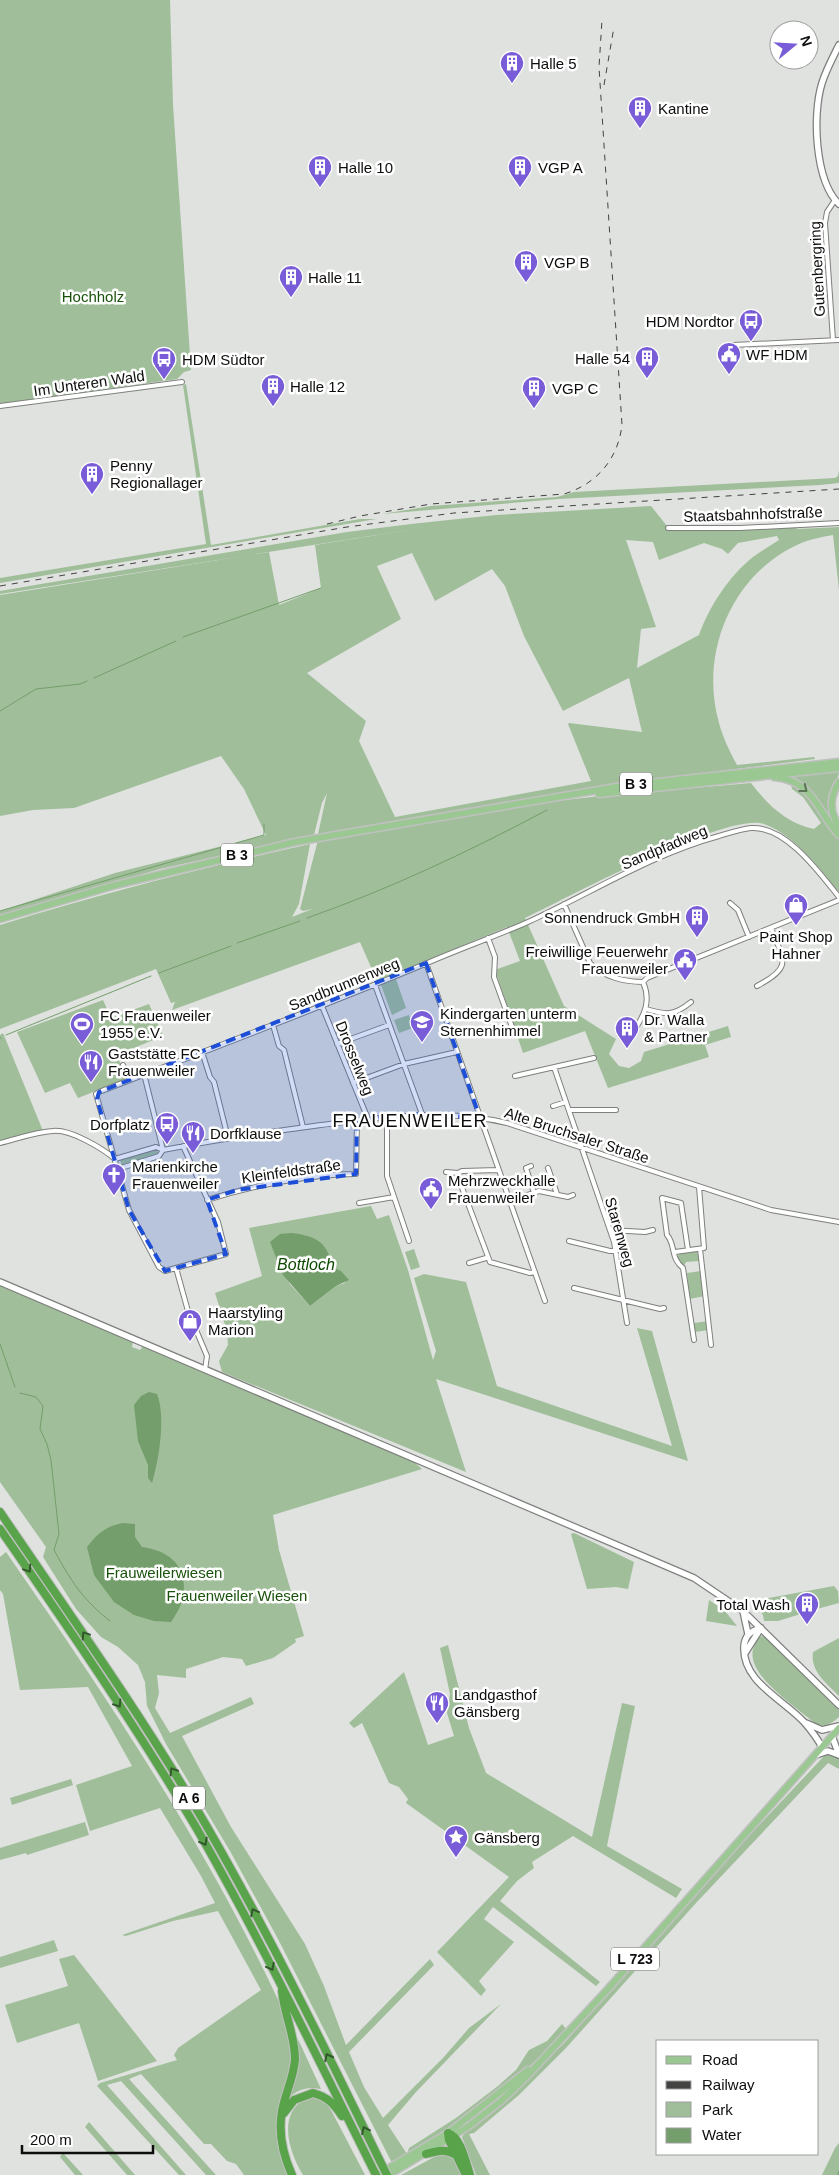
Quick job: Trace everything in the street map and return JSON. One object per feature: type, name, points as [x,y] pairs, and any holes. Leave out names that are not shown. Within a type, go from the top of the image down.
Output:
[{"type":"highway","name":"A 6","points":[[0,1512],[140,1719],[205,1824],[293,1985],[388,2175]]},
{"type":"highway","name":"A 6","points":[[0,1529],[126,1716],[192,1822],[282,1987],[377,2175]]},
{"type":"highway","points":[[282,1987],[283,2002],[292,2032],[295,2060],[281,2120],[283,2149],[292,2174]]},
{"type":"highway","points":[[281,2120],[287,2107],[294,2100],[313,2093],[329,2099],[335,2104],[357,2137]]},
{"type":"highway","points":[[450,2136],[466,2175]]},
{"type":"highway","points":[[450,2136],[462,2152],[470,2175]]},
{"type":"highway","points":[[426,2154],[441,2150],[457,2156]]},
{"type":"main road","name":"Gutenbergring","points":[[837,202],[827,189],[822,175],[817,118],[822,82],[839,45]]},
{"type":"main road","name":"B 3","points":[[0,919],[116,885],[295,842],[622,786],[839,762]]},
{"type":"main road","name":"B 3","points":[[479,810],[614,792],[839,768]]},
{"type":"main road","points":[[758,776],[783,778],[801,785],[813,797],[839,835]]},
{"type":"main road","points":[[839,782],[831,802],[832,813],[839,826]]},
{"type":"main road","points":[[0,1282],[694,1578],[743,1611],[839,1705]]},
{"type":"main road","points":[[743,1611],[748,1634],[744,1643],[748,1668],[760,1684],[803,1721],[822,1747]]},
{"type":"main road","points":[[748,1634],[761,1628]]},
{"type":"main road","points":[[745,1654],[761,1628]]},
{"type":"main road","points":[[803,1721],[822,1730],[839,1727]]},
{"type":"main road","name":"L 723","points":[[426,2154],[501,2101],[551,2052],[839,1727]]},
{"type":"main road","points":[[832,1736],[839,1755]]},
{"type":"main road","points":[[816,1755],[828,1751],[839,1755]]},
{"type":"main road","name":"L 723","points":[[377,2175],[439,2138],[450,2136]]},
{"type":"main road","points":[[388,2175],[426,2154]]},
{"type":"street","name":"Gutenbergring","points":[[833,340],[825,223],[827,212],[837,202]]},
{"type":"street","points":[[733,345],[839,340]]},
{"type":"street","name":"Im Unteren Wald","points":[[0,406],[182,382]]},
{"type":"street","name":"Staatsbahnhofstraße","points":[[668,528],[740,528],[839,523]]},
{"type":"street","name":"Sandpfadweg","points":[[564,904],[693,843],[750,828],[763,829],[782,838],[797,849],[839,898]]},
{"type":"street","points":[[564,904],[590,963],[597,970],[628,982],[643,982],[647,978],[771,928],[839,898]]},
{"type":"street","points":[[730,903],[738,910],[749,937]]},
{"type":"street","name":"Sandbrunnenweg","points":[[115,1159],[96,1094],[375,985],[564,904]]},
{"type":"street","points":[[757,986],[777,976],[782,967],[782,956],[771,928]]},
{"type":"street","points":[[488,938],[495,957],[494,977],[512,1027]]},
{"type":"street","points":[[426,963],[545,1301]]},
{"type":"street","points":[[635,1029],[646,1009],[648,998],[643,982]]},
{"type":"street","points":[[375,985],[422,1114]]},
{"type":"street","points":[[646,1009],[670,1014],[681,1010],[691,1002]]},
{"type":"street","name":"Drosselweg","points":[[322,1006],[368,1119]]},
{"type":"street","points":[[273,1025],[279,1046],[284,1050],[302,1127]]},
{"type":"street","points":[[337,1044],[389,1025]]},
{"type":"street","points":[[202,1052],[210,1077],[214,1082],[228,1138]]},
{"type":"street","points":[[353,1083],[404,1064],[457,1052]]},
{"type":"street","points":[[515,1076],[594,1058]]},
{"type":"street","points":[[123,1065],[130,1080]]},
{"type":"street","name":"Starenweg","points":[[554,1067],[616,1251],[627,1323]]},
{"type":"street","points":[[118,1169],[159,1156],[162,1150],[144,1074]]},
{"type":"street","points":[[554,1106],[566,1102]]},
{"type":"street","points":[[569,1110],[616,1110]]},
{"type":"street","name":"Alte Bruchsaler Straße","points":[[183,1146],[357,1120],[422,1114],[480,1118],[507,1123],[771,1210],[839,1222]]},
{"type":"street","points":[[387,1118],[386,1172],[409,1240]]},
{"type":"street","name":"Kleinfeldstraße","points":[[208,1200],[237,1190],[323,1176],[356,1174],[357,1120]]},
{"type":"street","points":[[0,1143],[42,1132],[58,1131],[72,1134],[104,1150],[115,1159],[129,1210],[159,1267],[164,1271],[226,1254],[221,1231],[183,1146],[162,1150],[156,1147],[115,1159]]},
{"type":"street","points":[[531,1166],[526,1168],[534,1193]]},
{"type":"street","points":[[548,1168],[557,1194]]},
{"type":"street","points":[[446,1172],[498,1170]]},
{"type":"street","points":[[458,1173],[486,1258],[490,1262],[530,1273],[535,1272]]},
{"type":"street","points":[[675,1252],[704,1248],[699,1187]]},
{"type":"street","points":[[510,1201],[545,1191],[568,1197],[573,1195]]},
{"type":"street","points":[[359,1203],[394,1196]]},
{"type":"street","points":[[688,1250],[681,1203],[662,1198],[667,1235],[675,1252],[676,1262],[683,1268],[694,1340]]},
{"type":"street","points":[[610,1230],[645,1232],[652,1230]]},
{"type":"street","points":[[569,1241],[616,1251]]},
{"type":"street","points":[[700,1248],[711,1345]]},
{"type":"street","points":[[469,1264],[486,1258]]},
{"type":"street","points":[[176,1268],[188,1311],[207,1356],[205,1370]]},
{"type":"street","points":[[574,1288],[660,1309],[664,1308]]},
{"type":"highlighted area","points":[[426,963],[480,1118],[422,1114],[357,1120],[356,1174],[237,1190],[207,1200],[226,1254],[165,1271],[129,1210],[97,1099],[99,1092]]},
{"type":"green space","name":"Hochholz","points":[[0,0],[170,0],[173,105],[191,370],[184,372],[177,379],[0,404]]},
{"type":"green space","points":[[186,384],[211,545],[360,519],[376,519],[0,583],[0,578],[206,544],[183,385]]},
{"type":"green space","points":[[839,470],[839,483],[820,485],[559,499],[382,514],[431,506],[557,497],[574,492],[835,478],[838,476]]},
{"type":"green space","points":[[651,506],[667,526],[703,529],[796,526],[797,529],[839,527],[839,590],[833,535],[803,542],[776,557],[755,575],[739,595],[726,618],[718,644],[714,670],[714,696],[719,723],[737,765],[814,757],[815,759],[604,786],[318,834],[327,793],[322,803],[314,835],[160,869],[0,915],[0,911],[115,873],[266,835],[244,789],[221,756],[74,808],[33,810],[0,816],[0,595],[269,552],[279,605],[321,588],[315,545],[434,526],[0,594],[0,591],[347,532],[496,515]],"holes":[[[777,536],[779,540],[753,557],[728,583],[714,603],[699,635],[637,668],[641,629],[656,627],[626,540],[653,542],[659,560],[704,543],[722,549],[728,554],[738,543]],[[412,553],[435,601],[492,569],[505,586],[524,636],[563,711],[629,678],[642,732],[569,723],[591,781],[395,817],[359,741],[366,721],[307,673],[401,619],[377,566]]]},
{"type":"green space","points":[[839,771],[838,777],[830,790],[828,800],[828,810],[834,825],[805,785],[787,777],[787,775]]},
{"type":"green space","points":[[751,783],[778,812],[795,822],[814,829],[821,823],[803,797],[792,789],[791,784],[809,796],[839,837],[839,892],[806,853],[786,836],[764,824],[745,824],[717,831],[683,843],[609,876],[525,918],[564,1006],[616,1039],[609,1054],[619,1066],[629,1068],[641,1061],[644,1052],[728,1026],[731,1037],[705,1045],[709,1057],[608,1088],[585,1031],[523,1053],[495,970],[520,961],[507,927],[377,981],[360,942],[172,1010],[175,1002],[171,1003],[156,969],[0,1029],[0,925],[154,881],[310,844],[299,904],[292,917],[312,909],[303,911],[300,909],[318,840],[556,801],[671,788],[670,790]]},
{"type":"green space","points":[[396,979],[406,1008],[392,1015],[381,985]]},
{"type":"green space","name":"FC Frauenweiler 1955 e.V.","points":[[103,1000],[111,1018],[149,1004],[163,1036],[117,1055],[126,1079],[78,1098],[70,1083],[45,1093],[17,1032]]},
{"type":"green space","points":[[409,1015],[413,1028],[399,1033],[394,1020]]},
{"type":"green space","points":[[3,1033],[43,1131],[0,1141],[0,1035]]},
{"type":"green space","points":[[157,1149],[158,1155],[122,1166],[120,1160]]},
{"type":"green space","points":[[371,1206],[377,1219],[389,1215],[408,1270],[433,1360],[436,1351],[414,1278],[424,1274],[466,1282],[497,1386],[672,1446],[637,1328],[652,1331],[688,1461],[436,1379],[466,1472],[222,1372],[219,1361],[228,1345],[227,1331],[215,1293],[262,1276],[249,1228]],"holes":[[[292,1233],[305,1235],[322,1244],[345,1283],[336,1286],[310,1306],[289,1283]]]},
{"type":"green space","points":[[414,1249],[420,1267],[411,1270],[405,1252]]},
{"type":"green space","points":[[697,1251],[699,1261],[686,1262],[684,1266],[678,1262],[680,1253]]},
{"type":"green space","points":[[701,1271],[705,1296],[689,1299],[687,1273]]},
{"type":"green space","points":[[0,1285],[133,1342],[132,1347],[140,1350],[143,1346],[414,1462],[422,1469],[273,1515],[279,1550],[304,1636],[295,1639],[296,1642],[273,1658],[246,1666],[242,1659],[223,1657],[186,1669],[186,1678],[157,1675],[159,1693],[155,1708],[170,1733],[251,1697],[254,1704],[182,1736],[231,1827],[305,1944],[324,1986],[346,2045],[430,1959],[434,1965],[349,2052],[364,2087],[383,2118],[443,2058],[469,2028],[501,2004],[416,2092],[388,2125],[407,2154],[409,2148],[456,2118],[498,2086],[516,2070],[529,2050],[547,2041],[562,2024],[567,2030],[548,2050],[485,2104],[416,2150],[392,2163],[278,1939],[230,1851],[166,1744],[147,1706],[145,1682],[138,1665],[118,1647],[101,1637],[76,1609],[43,1557],[46,1547],[0,1482]]},
{"type":"green space","points":[[708,1321],[709,1330],[695,1332],[694,1323]]},
{"type":"green space","points":[[574,1533],[634,1562],[628,1589],[616,1587],[587,1589],[571,1534]]},
{"type":"green space","points":[[6,1552],[118,1717],[187,1829],[252,1946],[281,2006],[289,2034],[291,2062],[281,2103],[278,2134],[281,2155],[288,2175],[244,2175],[236,2164],[227,2161],[211,2144],[204,2144],[141,2074],[129,2079],[216,2175],[206,2175],[121,2081],[107,2085],[186,2175],[179,2175],[97,2086],[100,2083],[177,2060],[174,2055],[178,2048],[261,1990],[218,1911],[173,1921],[126,1936],[122,1935],[215,1903],[160,1808],[90,1831],[76,1785],[132,1766],[88,1687],[20,1690],[3,1594],[0,1590],[0,1557]]},
{"type":"green space","points":[[834,1586],[838,1591],[839,1603],[813,1610],[812,1607],[803,1609],[804,1613],[778,1621],[764,1621],[763,1615],[753,1601]]},
{"type":"green space","points":[[709,1600],[725,1611],[737,1626],[706,1621]]},
{"type":"green space","points":[[762,1636],[839,1709],[839,1717],[829,1724],[817,1725],[790,1704],[762,1677],[756,1668],[753,1653],[759,1637]]},
{"type":"green space","points":[[839,1638],[839,1696],[816,1671],[813,1652]]},
{"type":"green space","points":[[448,1645],[469,1728],[486,1773],[592,1837],[622,1703],[635,1706],[607,1846],[682,1889],[676,1898],[573,1836],[532,1862],[534,1868],[517,1881],[500,1901],[600,1982],[596,1986],[493,1907],[484,1919],[514,1942],[479,1981],[486,1990],[481,1996],[437,1952],[509,1877],[406,1803],[408,1799],[399,1787],[389,1783],[362,1723],[354,1728],[349,1723],[404,1672],[428,1745],[454,1736],[447,1713],[450,1694],[440,1648]]},
{"type":"green space","points":[[827,1753],[833,1754],[839,1759],[839,1769],[828,1763],[696,1903],[566,2048],[519,2095],[474,2133],[469,2134],[490,2175],[476,2175],[462,2137],[466,2131],[513,2094],[566,2041],[745,1840]]},
{"type":"green space","points":[[71,1779],[73,1785],[12,1805],[10,1798]]},
{"type":"green space","points":[[85,1822],[89,1835],[27,1855],[26,1853],[0,1860],[0,1848]]},
{"type":"green space","points":[[54,1940],[58,1951],[0,1968],[0,1957]]},
{"type":"green space","points":[[74,1955],[157,2061],[98,2081],[79,2023],[17,2043],[5,2005],[68,1986],[59,1959]]},
{"type":"green space","points":[[297,2037],[321,2089],[304,2089],[296,2092],[289,2098],[299,2063]]},
{"type":"green space","points":[[313,2097],[326,2103],[331,2110],[365,2175],[303,2175],[291,2149],[288,2129],[289,2120],[292,2111],[299,2103]]},
{"type":"green space","points":[[89,2122],[135,2175],[127,2175],[85,2127]]},
{"type":"green space","points":[[839,2143],[839,2175],[822,2175],[835,2148]]},
{"type":"green space","points":[[63,2153],[83,2175],[75,2175],[60,2157]]},
{"type":"green space","points":[[446,2153],[453,2157],[462,2175],[401,2175],[434,2157]]},
{"type":"water","name":"Bottloch","points":[[292,1233],[309,1236],[320,1242],[328,1252],[334,1268],[341,1271],[349,1280],[336,1286],[310,1306],[283,1275],[270,1242],[280,1234]]},
{"type":"water","points":[[149,1392],[157,1394],[161,1414],[159,1450],[152,1483],[148,1478],[148,1465],[138,1441],[134,1405],[141,1396]]},
{"type":"water","points":[[122,1523],[135,1524],[135,1537],[142,1547],[153,1549],[170,1557],[181,1571],[184,1590],[182,1601],[171,1622],[154,1621],[134,1615],[114,1602],[94,1575],[87,1547],[102,1531]]},
{"type":"waterway","points":[[183,637],[321,588]]},
{"type":"waterway","points":[[94,678],[176,641]]},
{"type":"waterway","points":[[0,711],[36,689],[80,684],[87,681]]},
{"type":"waterway","points":[[307,918],[369,895],[429,869],[547,810]]},
{"type":"waterway","points":[[0,911],[264,835],[264,824]]},
{"type":"waterway","points":[[237,943],[300,921]]},
{"type":"waterway","points":[[159,973],[231,946]]},
{"type":"waterway","points":[[6,1035],[151,976]]},
{"type":"waterway","points":[[0,1344],[15,1387]]},
{"type":"waterway","points":[[20,1393],[36,1397],[43,1406],[40,1429],[47,1444],[51,1460],[59,1534],[54,1550],[78,1589],[110,1621]]},
{"type":"waterway","points":[[838,2175],[839,2171]]},
{"type":"railway","points":[[327,524],[360,516],[431,504],[564,494],[576,490],[596,477],[611,459],[620,437],[622,425],[599,67],[602,20]]},
{"type":"railway","points":[[604,85],[614,27]]},
{"type":"railway","points":[[0,586],[347,527],[454,513],[839,489]]},
{"type":"place","name":"Halle 5","points":[[512,84]]},
{"type":"place","name":"Kantine","points":[[640,129]]},
{"type":"place","name":"Halle 10","points":[[320,188]]},
{"type":"place","name":"VGP A","points":[[520,188]]},
{"type":"place","name":"VGP B","points":[[526,283]]},
{"type":"place","name":"Halle 11","points":[[291,298]]},
{"type":"place","name":"HDM Nordtor","points":[[751,342]]},
{"type":"place","name":"WF HDM","points":[[729,375]]},
{"type":"place","name":"Halle 54","points":[[647,379]]},
{"type":"place","name":"HDM Südtor","points":[[164,380]]},
{"type":"place","name":"Halle 12","points":[[273,407]]},
{"type":"place","name":"VGP C","points":[[534,409]]},
{"type":"place","name":"Penny Regionallager","points":[[92,495]]},
{"type":"place","name":"Paint Shop Hahner","points":[[796,926]]},
{"type":"place","name":"Sonnendruck GmbH","points":[[697,938]]},
{"type":"place","name":"Freiwillige Feuerwehr Frauenweiler","points":[[685,981]]},
{"type":"place","name":"Kindergarten unterm Sternenhimmel","points":[[422,1043]]},
{"type":"place","name":"FC Frauenweiler 1955 e.V.","points":[[82,1045]]},
{"type":"place","name":"Dr. Walla & Partner","points":[[627,1049]]},
{"type":"place","name":"Gaststätte FC Frauenweiler","points":[[91,1083]]},
{"type":"place","name":"Dorfplatz","points":[[167,1145]]},
{"type":"place","name":"Dorfklause","points":[[193,1154]]},
{"type":"place","name":"Marienkirche Frauenweiler","points":[[114,1196]]},
{"type":"place","name":"Mehrzweckhalle Frauenweiler","points":[[431,1210]]},
{"type":"place","name":"Haarstyling Marion","points":[[190,1342]]},
{"type":"place","name":"Total Wash","points":[[807,1625]]},
{"type":"place","name":"Landgasthof Gänsberg","points":[[437,1724]]},
{"type":"place","name":"Gänsberg","points":[[456,1858]]},
{"type":"district","name":"FRAUENWEILER","points":[[410,1121]]},
{"type":"park label","name":"Frauweilerwiesen","points":[[164,1572]]},
{"type":"park label","name":"Frauenweiler Wiesen","points":[[237,1595]]}]
